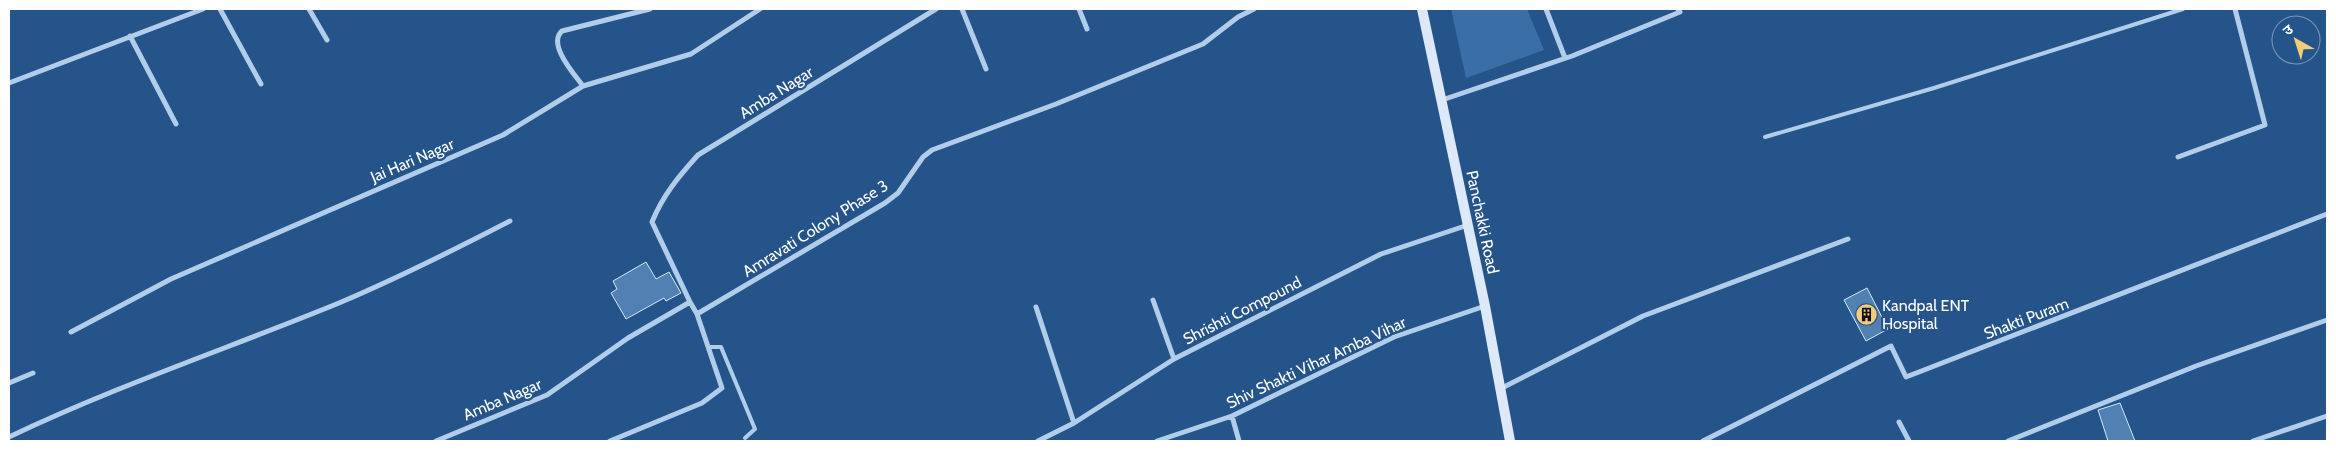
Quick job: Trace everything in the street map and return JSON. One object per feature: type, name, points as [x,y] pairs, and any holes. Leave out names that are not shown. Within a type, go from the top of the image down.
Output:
[{"type":"main road","name":"Panchakki Road","points":[[1422,9],[1485,306],[1510,441]]},
{"type":"street","points":[[9,83],[203,9]]},
{"type":"street","points":[[220,9],[261,84]]},
{"type":"street","points":[[309,9],[328,40]]},
{"type":"street","points":[[583,86],[568,68],[556,41],[562,30],[650,9]]},
{"type":"street","name":"Jai Hari Nagar","points":[[71,332],[171,279],[503,135],[583,86],[691,54],[760,9]]},
{"type":"street","name":"Amba Nagar","points":[[436,441],[547,395],[628,338],[690,302],[652,222],[660,203],[671,185],[698,155],[936,9]]},
{"type":"street","points":[[962,9],[986,69]]},
{"type":"street","points":[[1079,9],[1087,28]]},
{"type":"street","name":"Amravati Colony Phase 3","points":[[697,314],[885,203],[898,193],[923,157],[932,150],[1056,104],[1203,44],[1238,17],[1254,9]]},
{"type":"street","points":[[1546,9],[1565,58]]},
{"type":"street","points":[[1442,100],[1565,58],[1680,12],[1678,9]]},
{"type":"street","points":[[2178,157],[2265,125],[2235,9]]},
{"type":"street","points":[[130,36],[176,124]]},
{"type":"street","name":"Shakti Puram","points":[[1703,441],[1891,346],[1906,377],[2327,214]]},
{"type":"street","points":[[9,437],[124,387],[339,303],[426,264],[510,221]]},
{"type":"street","name":"Shrishti Compound","points":[[1038,441],[1074,423],[1174,359],[1380,254],[1468,225]]},
{"type":"street","points":[[1500,389],[1642,316],[1848,239]]},
{"type":"street","points":[[1154,300],[1174,359]]},
{"type":"street","points":[[610,441],[702,403],[722,388],[697,314],[690,302]]},
{"type":"street","name":"Shiv Shakti Vihar Amba Vihar","points":[[1157,441],[1232,416],[1394,337],[1485,306]]},
{"type":"street","points":[[1036,307],[1074,423]]},
{"type":"street","points":[[2008,441],[2196,366],[2327,320]]},
{"type":"street","points":[[9,383],[33,373]]},
{"type":"street","points":[[1232,416],[1239,441]]},
{"type":"street","points":[[2253,441],[2327,416]]},
{"type":"street","points":[[1899,422],[1909,441]]},
{"type":"lane","points":[[1765,137],[1934,88],[2183,9]]},
{"type":"lane","points":[[709,347],[721,347],[755,429],[745,438]]},
{"type":"shaded area","points":[[1451,9],[1527,9],[1544,50],[1466,78]]},
{"type":"building","points":[[646,262],[656,279],[669,272],[681,293],[666,301],[664,298],[626,319],[611,293],[617,289],[613,281]]},
{"type":"building","name":"Kandpal ENT Hospital","points":[[1867,288],[1888,329],[1866,341],[1844,300]]},
{"type":"building","points":[[2120,403],[2135,441],[2108,441],[2098,410]]},
{"type":"place","name":"Kandpal ENT Hospital","points":[[1866,314]]}]
